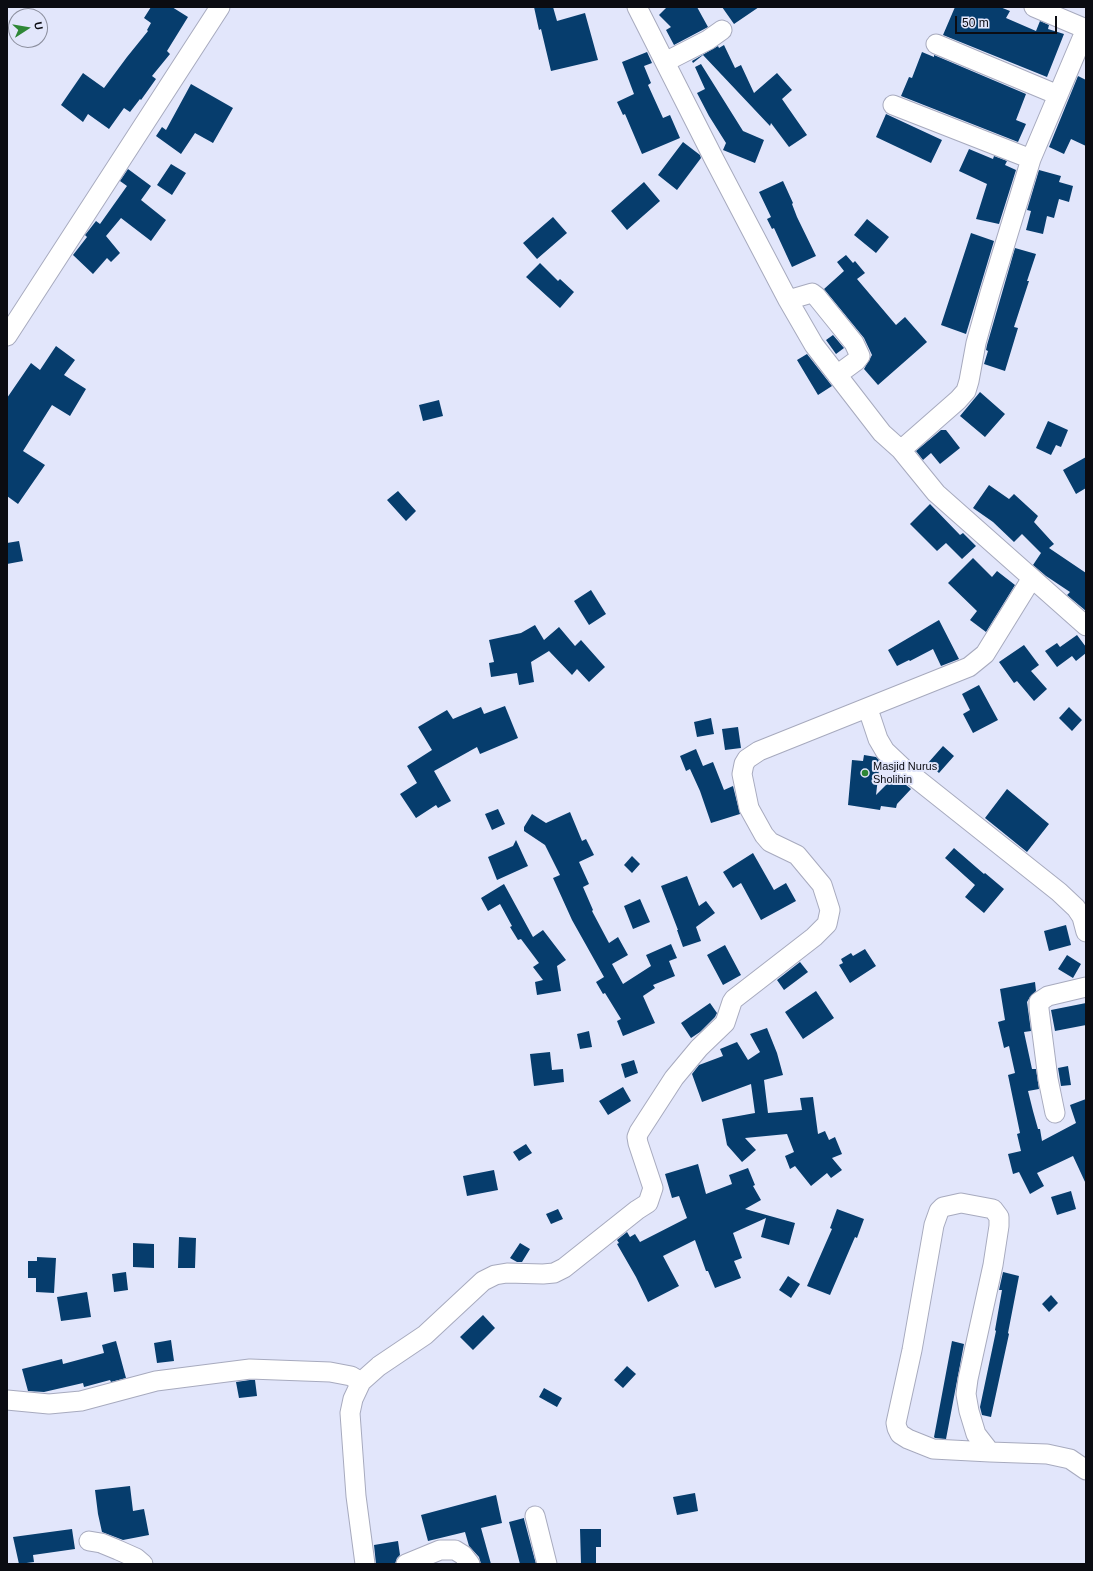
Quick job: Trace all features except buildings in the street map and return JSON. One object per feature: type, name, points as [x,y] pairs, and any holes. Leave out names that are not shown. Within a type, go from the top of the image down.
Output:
[{"type":"street","points":[[7,336],[220,7]]},
{"type":"street","points":[[637,7],[788,300],[814,344],[882,433],[901,450],[936,493],[1086,626]]},
{"type":"street","points":[[901,450],[958,400],[966,391],[976,343],[1030,159],[1086,29],[1034,7]]},
{"type":"street","points":[[665,62],[708,40],[722,30]]},
{"type":"street","points":[[936,44],[1058,95]]},
{"type":"street","points":[[893,105],[1030,159]]},
{"type":"street","points":[[788,300],[812,293],[854,343],[860,356],[837,375]]},
{"type":"street","points":[[365,1564],[356,1496],[350,1413],[353,1399],[361,1382],[379,1366],[425,1335],[483,1281],[495,1275],[506,1273],[543,1274],[564,1268],[648,1203],[653,1188],[638,1143],[637,1137],[639,1132],[674,1078],[699,1048],[725,1023],[734,999],[814,937],[827,924],[830,910],[822,885],[797,855],[770,842],[764,835],[749,808],[742,774],[744,764],[747,759],[759,751],[969,667],[985,654],[1032,578]]},
{"type":"street","points":[[868,708],[878,739],[885,750],[903,768],[1059,892],[1076,908],[1082,917],[1086,932]]},
{"type":"street","points":[[1055,1113],[1048,1079],[1039,1009],[1040,1002],[1048,996],[1086,987]]},
{"type":"street","points":[[990,1452],[976,1434],[969,1411],[966,1394],[992,1265],[999,1218],[993,1208],[961,1204],[943,1207],[939,1211],[934,1225],[912,1350],[896,1423],[900,1434],[908,1439],[933,1449],[990,1452],[1047,1454],[1070,1459],[1086,1470]]},
{"type":"street","points":[[7,1400],[49,1404],[81,1401],[156,1381],[250,1369],[330,1372],[351,1376],[361,1382]]},
{"type":"street","points":[[535,1516],[547,1564]]},
{"type":"street","points":[[89,1541],[101,1543],[118,1550],[136,1558],[143,1564]]},
{"type":"street","points":[[406,1564],[440,1550],[455,1550],[463,1555],[470,1564]]},
{"type":"place","name":"Masjid Nurus Sholihin","points":[[865,773]]}]
